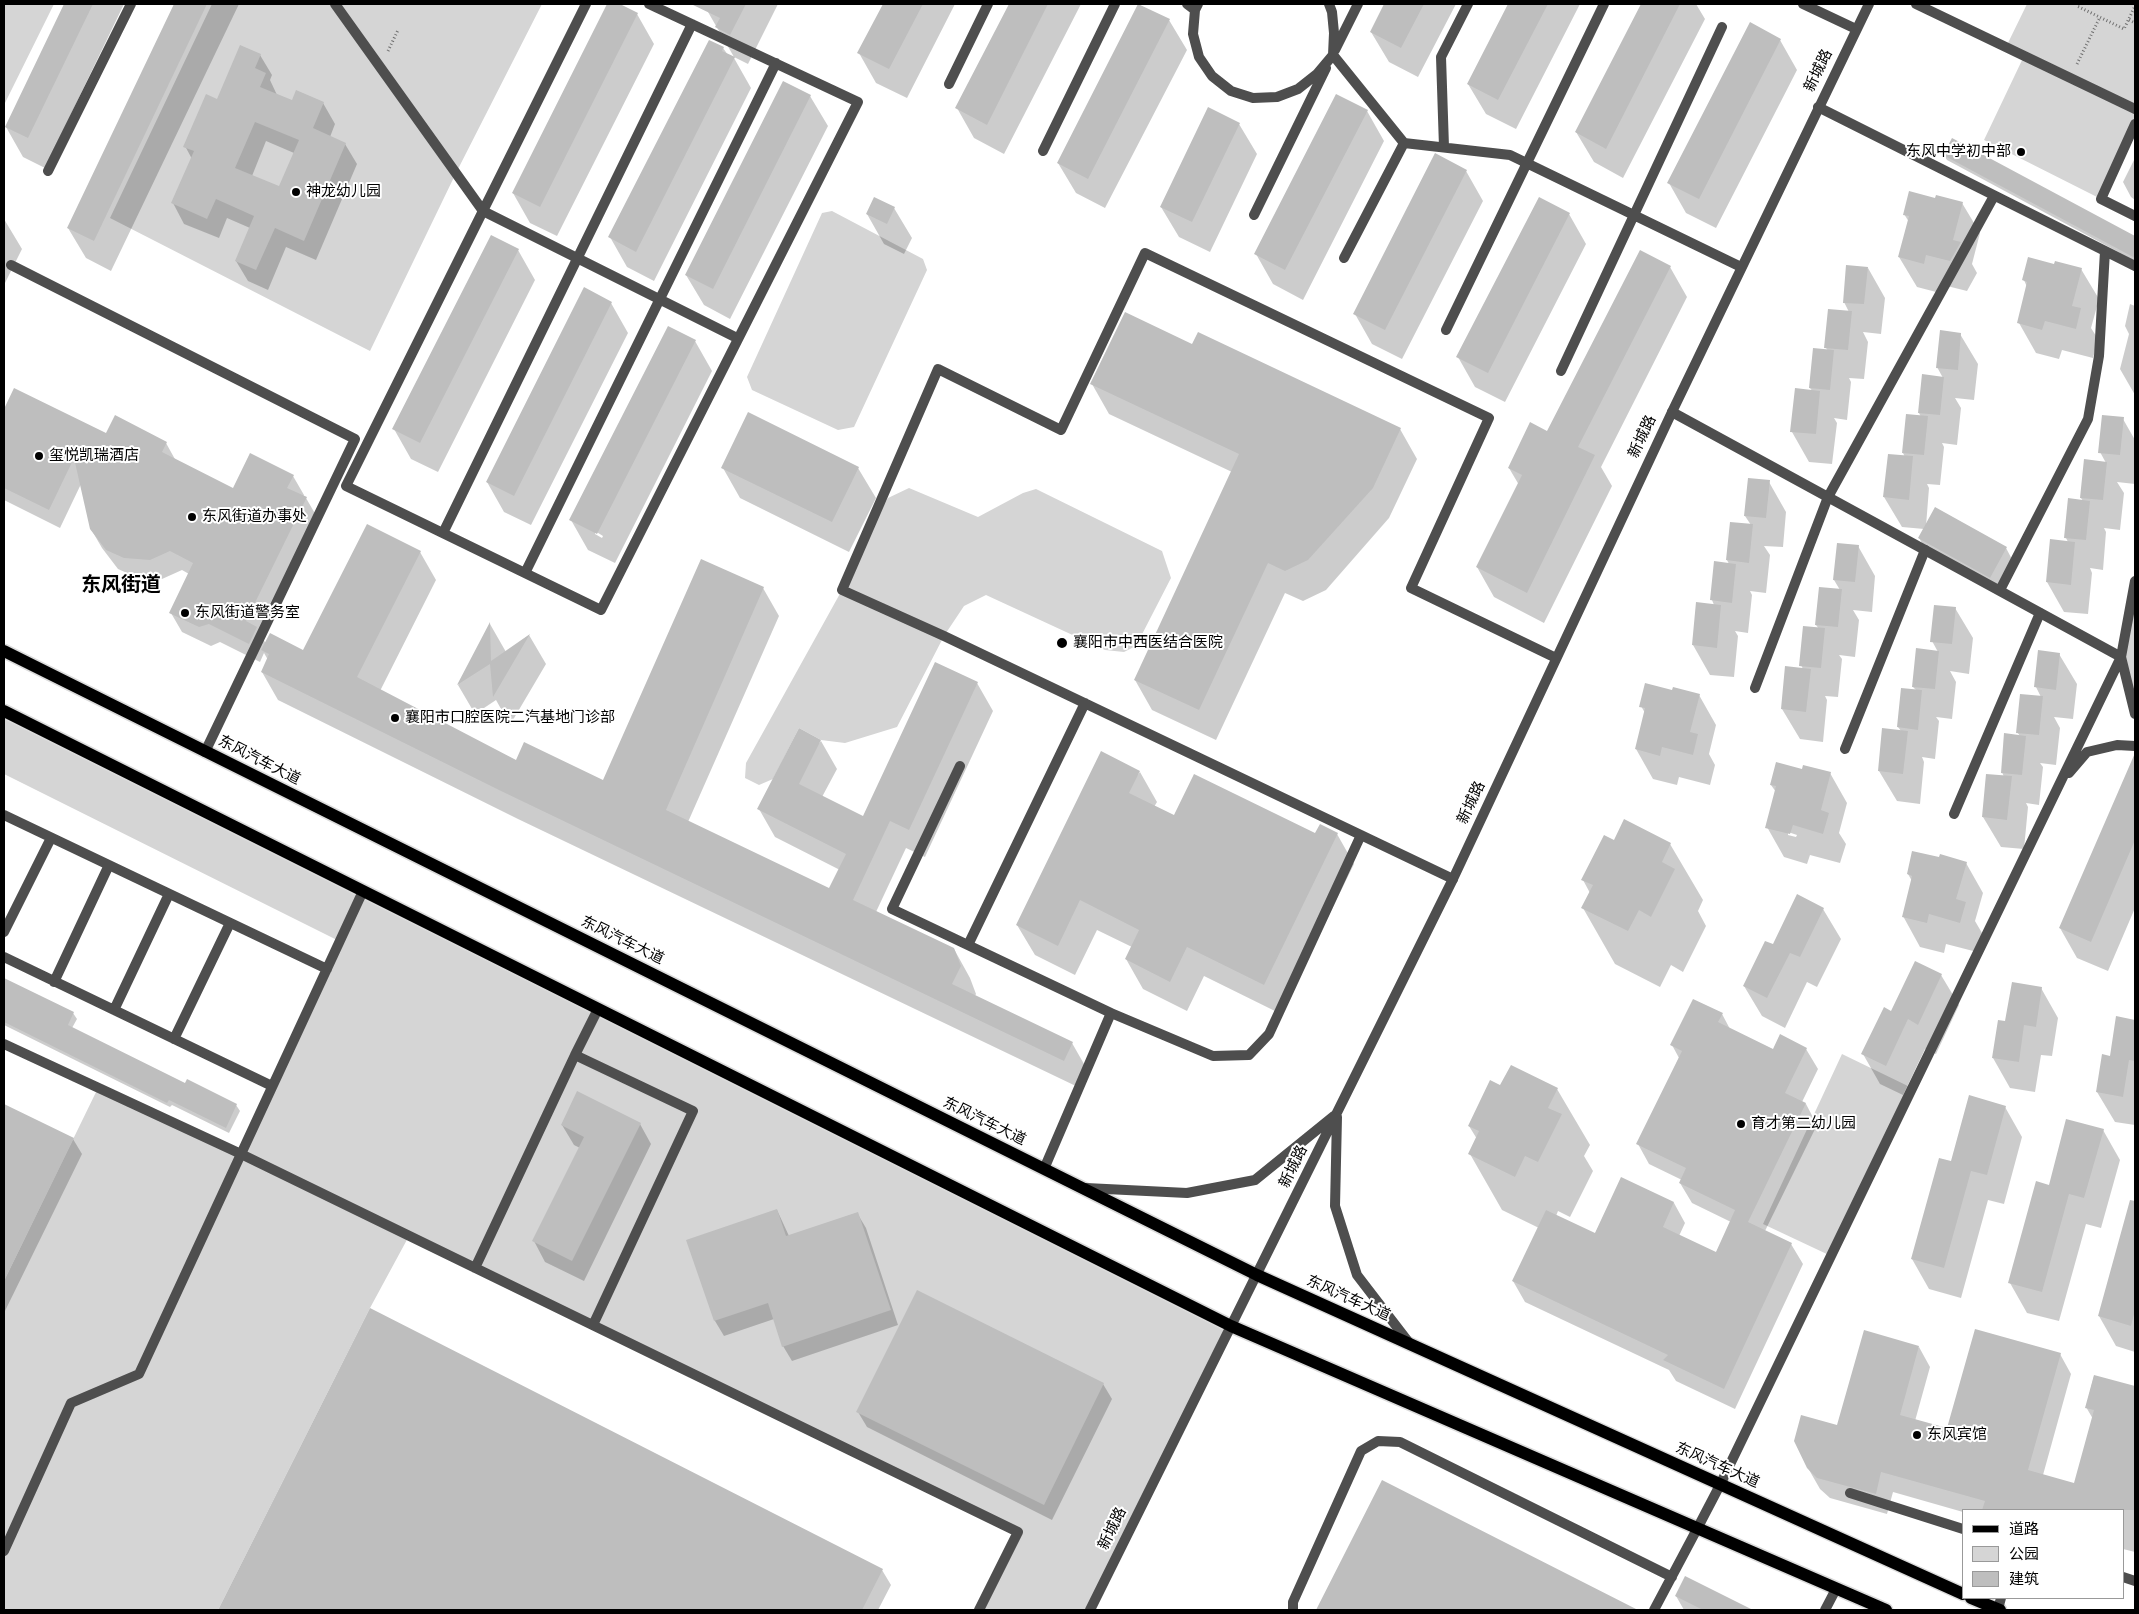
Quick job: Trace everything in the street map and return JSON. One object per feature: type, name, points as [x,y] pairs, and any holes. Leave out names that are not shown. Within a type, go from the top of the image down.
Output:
[{"type":"main road","name":"东风汽车大道","points":[[4,652],[1257,1275],[1962,1594]]},
{"type":"main road","points":[[4,711],[1231,1326],[1886,1610]]},
{"type":"main road","points":[[1974,1599],[1999,1606]]},
{"type":"street","points":[[48,171],[130,4]]},
{"type":"street","points":[[335,4],[483,211],[738,338]]},
{"type":"street","points":[[586,4],[346,486],[601,610],[858,102],[649,4]]},
{"type":"street","points":[[949,84],[988,4]]},
{"type":"street","points":[[1043,151],[1115,4]]},
{"type":"street","points":[[1194,6],[1193,34],[1199,57],[1212,76],[1231,91],[1253,98],[1277,97],[1298,89],[1317,74],[1333,56],[1334,33],[1332,12],[1329,4]]},
{"type":"street","points":[[1254,215],[1358,4]]},
{"type":"street","points":[[1444,147],[1441,57],[1468,4]]},
{"type":"street","points":[[1446,330],[1604,4]]},
{"type":"street","points":[[1803,4],[1856,29]]},
{"type":"street","name":"新城路","points":[[1090,1610],[1453,878],[1741,267],[1869,4]]},
{"type":"street","points":[[1916,4],[2135,109]]},
{"type":"street","points":[[443,533],[692,24]]},
{"type":"street","points":[[1562,371],[1633,214],[1722,27]]},
{"type":"street","points":[[1333,56],[1404,143],[1510,155],[1741,267]]},
{"type":"street","points":[[525,573],[776,63]]},
{"type":"street","points":[[1818,108],[2135,266]]},
{"type":"street","points":[[2135,124],[2101,199],[2135,216]]},
{"type":"street","points":[[1344,258],[1404,143]]},
{"type":"street","points":[[1755,688],[1828,497],[1994,196]]},
{"type":"street","points":[[2000,590],[2088,419],[2099,356],[2105,251]]},
{"type":"street","points":[[1453,878],[842,590],[938,369],[1061,430],[1145,253],[1490,418],[1411,588],[1556,658]]},
{"type":"street","points":[[11,265],[355,439],[205,752]]},
{"type":"street","points":[[1672,412],[2122,657],[2135,714]]},
{"type":"street","points":[[1845,749],[1925,550]]},
{"type":"street","points":[[1654,1610],[1720,1485],[2122,657],[2135,582]]},
{"type":"street","points":[[1954,814],[2040,613]]},
{"type":"street","points":[[968,945],[1085,703]]},
{"type":"street","points":[[2059,785],[2087,752],[2117,744],[2135,746]]},
{"type":"street","points":[[960,766],[892,909],[1112,1013],[1213,1056],[1249,1055],[1269,1034],[1361,835]]},
{"type":"street","points":[[4,815],[327,969]]},
{"type":"street","points":[[4,932],[51,838]]},
{"type":"street","points":[[54,982],[109,866]]},
{"type":"street","points":[[4,1551],[71,1403],[139,1374],[363,891]]},
{"type":"street","points":[[114,1010],[169,894]]},
{"type":"street","points":[[174,1039],[230,923]]},
{"type":"street","points":[[4,957],[272,1086]]},
{"type":"street","points":[[475,1268],[598,1009]]},
{"type":"street","points":[[1044,1169],[1112,1013]]},
{"type":"street","points":[[4,1044],[241,1154],[1018,1532],[980,1610]]},
{"type":"street","points":[[575,1055],[693,1111],[593,1325]]},
{"type":"street","points":[[1080,1188],[1187,1193],[1255,1180],[1337,1114]]},
{"type":"street","points":[[1337,1114],[1335,1206],[1358,1275],[1410,1345]]},
{"type":"street","points":[[1293,1610],[1292,1602],[1362,1452],[1378,1441],[1400,1442],[1672,1577]]},
{"type":"street","points":[[1850,1493],[1962,1529]]},
{"type":"street","points":[[1825,1610],[1836,1589]]},
{"type":"path","points":[[2078,4],[2078,6],[2124,29],[2135,6]]},
{"type":"path","points":[[2070,78],[2100,17]]},
{"type":"path","points":[[2129,20],[2135,23]]},
{"type":"green space","points":[[4,4],[54,4],[4,105]]},
{"type":"green space","name":"神龙幼儿园","points":[[212,4],[542,4],[456,173],[370,351],[110,218]]},
{"type":"green space","points":[[2027,4],[2135,4],[2135,124],[2101,199],[1984,140],[2024,56],[2006,47]]},
{"type":"green space","points":[[832,211],[923,259],[927,270],[854,427],[838,430],[752,390],[747,377],[822,213]]},
{"type":"green space","points":[[909,488],[978,517],[1023,493],[1036,489],[1162,551],[1171,578],[1136,646],[1124,652],[1105,650],[986,595],[964,606],[944,636],[897,727],[845,743],[821,740],[799,728],[773,779],[759,785],[745,778],[746,763],[842,590],[869,528],[888,498]]},
{"type":"green space","points":[[2135,581],[2135,714],[2121,657]]},
{"type":"green space","points":[[4,711],[1231,1326],[1090,1610],[979,1610],[1017,1532],[409,1236],[370,1308],[218,1610],[4,1610],[4,1281],[98,1088],[241,1153],[339,941],[4,774]]},
{"type":"green space","points":[[1842,1054],[1912,1088],[1831,1256],[1763,1224]]},
{"type":"building","points":[[64,4],[93,4],[28,138],[5,127]]},
{"type":"building","points":[[174,4],[207,4],[94,241],[67,228]]},
{"type":"building","points":[[607,4],[620,4],[638,13],[540,207],[512,193]]},
{"type":"building","points":[[691,4],[746,4],[730,35],[715,27],[720,18]]},
{"type":"building","points":[[883,4],[923,4],[889,69],[857,53]]},
{"type":"building","points":[[1009,4],[1048,4],[987,125],[955,108]]},
{"type":"building","points":[[1138,4],[1170,19],[1088,179],[1057,163]]},
{"type":"building","points":[[1384,4],[1424,4],[1401,48],[1370,32]]},
{"type":"building","points":[[1508,4],[1548,4],[1498,100],[1467,84]]},
{"type":"building","points":[[1641,4],[1680,4],[1606,149],[1575,132]]},
{"type":"building","points":[[1750,22],[1781,39],[1699,199],[1667,183]]},
{"type":"building","points":[[709,40],[724,47],[722,51],[735,57],[636,252],[608,237]]},
{"type":"building","points":[[240,45],[261,54],[255,68],[266,73],[260,87],[292,100],[296,90],[324,102],[313,128],[346,143],[304,241],[275,228],[256,270],[235,261],[254,216],[216,199],[207,219],[171,203],[194,151],[183,147],[206,94],[217,99]],"holes":[[[255,122],[299,140],[279,186],[235,168]]]},
{"type":"building","points":[[783,81],[811,95],[713,289],[685,275]]},
{"type":"building","points":[[1336,94],[1368,110],[1285,270],[1254,254]]},
{"type":"building","points":[[1208,107],[1240,123],[1192,222],[1160,207]]},
{"type":"building","points":[[1952,138],[2135,236],[2135,258],[1943,155]]},
{"type":"building","points":[[1435,153],[1467,170],[1385,330],[1353,314]]},
{"type":"building","points":[[1909,191],[1935,198],[1936,195],[1963,202],[1953,240],[1961,242],[1950,261],[1926,255],[1924,264],[1898,257],[1909,216],[1903,215]]},
{"type":"building","points":[[874,197],[895,207],[887,224],[866,214]]},
{"type":"building","points":[[1539,197],[1570,213],[1488,373],[1456,357]]},
{"type":"building","points":[[491,235],[519,249],[420,443],[392,429]]},
{"type":"building","points":[[1640,250],[1671,266],[1578,447],[1595,455],[1527,593],[1476,567],[1522,475],[1508,468],[1530,422],[1547,431]]},
{"type":"building","points":[[2028,257],[2054,264],[2055,261],[2082,268],[2072,306],[2081,308],[2076,329],[2045,321],[2042,330],[2017,323],[2027,282],[2022,280]]},
{"type":"building","points":[[1846,265],[1868,267],[1864,304],[1843,303]]},
{"type":"building","points":[[584,287],[612,302],[514,496],[486,482]]},
{"type":"building","points":[[1828,309],[1852,311],[1848,350],[1824,348]]},
{"type":"building","points":[[1125,312],[1192,344],[1198,332],[1401,428],[1373,488],[1308,560],[1285,571],[1268,563],[1199,710],[1134,680],[1239,454],[1090,384]]},
{"type":"building","points":[[668,326],[696,340],[597,534],[569,520]]},
{"type":"building","points":[[1940,330],[1961,333],[1958,370],[1936,368]]},
{"type":"building","points":[[1813,348],[1834,350],[1830,390],[1809,388]]},
{"type":"building","points":[[1922,374],[1944,377],[1940,415],[1918,413]]},
{"type":"building","name":"东风街道办事处","points":[[14,388],[106,433],[115,415],[167,442],[162,452],[233,488],[250,453],[294,475],[287,488],[307,497],[246,621],[257,627],[249,644],[209,624],[199,627],[169,613],[193,563],[170,551],[150,560],[124,558],[106,550],[90,529],[74,458],[49,510],[4,488],[4,409]]},
{"type":"building","points":[[1795,388],[1820,391],[1816,434],[1790,432]]},
{"type":"building","points":[[748,412],[859,467],[832,522],[721,468]]},
{"type":"building","points":[[1906,414],[1928,416],[1924,455],[1902,453]]},
{"type":"building","points":[[2102,415],[2124,417],[2120,455],[2098,453]]},
{"type":"building","points":[[1888,454],[1913,456],[1909,500],[1883,497]]},
{"type":"building","points":[[2084,459],[2107,462],[2103,500],[2080,498]]},
{"type":"building","points":[[1748,478],[1770,480],[1766,518],[1744,516]]},
{"type":"building","points":[[2068,498],[2090,501],[2086,540],[2064,538]]},
{"type":"building","points":[[1935,507],[2007,547],[1990,578],[1918,538]]},
{"type":"building","points":[[1730,522],[1753,524],[1749,563],[1726,560]]},
{"type":"building","points":[[367,524],[421,551],[357,677],[516,760],[524,742],[603,780],[701,559],[764,587],[666,810],[829,888],[846,854],[757,809],[799,728],[821,740],[799,784],[863,816],[935,662],[978,682],[909,830],[890,821],[853,900],[954,948],[961,966],[952,984],[1073,1042],[1064,1061],[501,791],[261,672],[269,654],[261,650],[270,633],[303,650]]},
{"type":"building","points":[[2050,539],[2075,542],[2071,585],[2046,582]]},
{"type":"building","points":[[1837,543],[1859,545],[1855,582],[1833,580]]},
{"type":"building","points":[[1714,561],[1736,564],[1732,603],[1710,600]]},
{"type":"building","points":[[1819,587],[1842,589],[1838,627],[1815,625]]},
{"type":"building","points":[[1696,602],[1721,605],[1717,648],[1692,645]]},
{"type":"building","points":[[1934,605],[1956,607],[1952,644],[1930,642]]},
{"type":"building","points":[[490,622],[491,661],[530,634],[493,697],[490,664],[457,685]]},
{"type":"building","points":[[1803,626],[1825,628],[1821,668],[1799,666]]},
{"type":"building","points":[[1916,648],[1939,651],[1935,689],[1912,687]]},
{"type":"building","points":[[2038,650],[2060,653],[2056,690],[2034,687]]},
{"type":"building","points":[[1785,666],[1811,669],[1806,712],[1781,709]]},
{"type":"building","points":[[1645,683],[1672,690],[1673,687],[1700,694],[1690,732],[1698,734],[1693,755],[1662,747],[1660,756],[1635,749],[1645,708],[1639,707]]},
{"type":"building","points":[[1901,688],[1922,690],[1918,730],[1897,727]]},
{"type":"building","points":[[2020,694],[2043,696],[2039,735],[2016,733]]},
{"type":"building","points":[[1882,728],[1908,731],[1903,774],[1878,771]]},
{"type":"building","points":[[2004,733],[2026,736],[2022,775],[2001,773]]},
{"type":"building","points":[[1101,751],[1140,771],[1129,793],[1174,815],[1194,774],[1315,833],[1320,824],[1338,833],[1264,985],[1187,947],[1170,982],[1125,959],[1139,930],[1080,900],[1058,946],[1016,925]]},
{"type":"building","points":[[2135,753],[2135,840],[2091,942],[2059,928]]},
{"type":"building","points":[[1776,762],[1802,769],[1803,765],[1831,772],[1821,810],[1829,813],[1823,834],[1793,825],[1790,834],[1765,828],[1776,786],[1770,785]]},
{"type":"building","points":[[1986,774],[2012,776],[2007,820],[1982,817]]},
{"type":"building","points":[[1624,819],[1671,843],[1662,862],[1675,869],[1651,917],[1639,910],[1628,931],[1581,908],[1593,885],[1581,880],[1604,835],[1614,840]]},
{"type":"building","points":[[1912,851],[1939,857],[1940,854],[1967,862],[1956,899],[1966,902],[1960,923],[1929,914],[1927,923],[1902,917],[1912,876],[1907,874]]},
{"type":"building","points":[[1797,894],[1824,908],[1800,957],[1790,953],[1767,998],[1743,986],[1765,941],[1773,944]]},
{"type":"building","points":[[1915,961],[1942,974],[1918,1025],[1908,1019],[1886,1066],[1861,1054],[1884,1007],[1891,1011]]},
{"type":"building","points":[[4,978],[74,1012],[68,1025],[185,1083],[187,1079],[237,1104],[226,1128],[169,1100],[167,1103],[4,1022]]},
{"type":"building","points":[[2012,982],[2042,987],[2036,1027],[2024,1025],[2019,1062],[1992,1058],[1998,1020],[2005,1021]]},
{"type":"building","points":[[1693,999],[1723,1013],[1718,1022],[1773,1049],[1780,1034],[1807,1048],[1785,1093],[1806,1103],[1748,1222],[1792,1243],[1724,1389],[1663,1360],[1668,1355],[1512,1281],[1546,1210],[1595,1233],[1621,1177],[1674,1202],[1663,1227],[1716,1252],[1735,1210],[1679,1183],[1686,1168],[1636,1144],[1682,1051],[1670,1045]]},
{"type":"building","points":[[2116,1016],[2135,1020],[2135,1061],[2129,1060],[2123,1097],[2096,1092],[2102,1054],[2110,1056]]},
{"type":"building","points":[[1511,1065],[1558,1088],[1548,1108],[1562,1114],[1538,1162],[1525,1156],[1515,1177],[1468,1154],[1479,1131],[1468,1126],[1490,1080],[1500,1085]]},
{"type":"building","points":[[577,1091],[641,1123],[572,1261],[532,1241],[584,1137],[561,1125]]},
{"type":"building","points":[[1969,1095],[2006,1106],[1987,1175],[1971,1171],[1944,1268],[1911,1259],[1939,1158],[1951,1161]]},
{"type":"building","points":[[4,1104],[74,1138],[4,1281]]},
{"type":"building","points":[[2066,1119],[2104,1129],[2084,1198],[2069,1194],[2042,1292],[2008,1283],[2036,1181],[2049,1185]]},
{"type":"building","points":[[2130,1200],[2135,1201],[2135,1310],[2131,1326],[2098,1316]]},
{"type":"building","points":[[777,1209],[786,1236],[858,1212],[891,1310],[782,1347],[768,1303],[714,1321],[686,1240]]},
{"type":"building","points":[[917,1290],[1104,1383],[1044,1505],[856,1412]]},
{"type":"building","points":[[370,1308],[883,1569],[862,1610],[218,1610]]},
{"type":"building","name":"东风宾馆","points":[[1975,1329],[2061,1353],[2028,1470],[2074,1483],[2094,1410],[2085,1408],[2094,1375],[2135,1386],[2135,1510],[1982,1509],[1985,1501],[1881,1472],[1876,1494],[1817,1478],[1807,1468],[1794,1441],[1801,1415],[1837,1425],[1864,1330],[1919,1346],[1900,1415],[1947,1428]]},
{"type":"building","points":[[1382,1480],[1638,1610],[1316,1610]]},
{"type":"building","points":[[1685,1576],[1753,1610],[1703,1610],[1675,1596]]},
{"type":"place","name":"东风中学初中部","points":[[2021,152]]},
{"type":"place","name":"神龙幼儿园","points":[[296,192]]},
{"type":"place","name":"玺悦凯瑞酒店","points":[[39,456]]},
{"type":"place","name":"东风街道办事处","points":[[192,517]]},
{"type":"place","name":"东风街道警务室","points":[[185,613]]},
{"type":"place","name":"襄阳市中西医结合医院","points":[[1062,643]]},
{"type":"place","name":"襄阳市口腔医院二汽基地门诊部","points":[[395,718]]},
{"type":"place","name":"育才第二幼儿园","points":[[1741,1124]]},
{"type":"place","name":"东风宾馆","points":[[1917,1435]]},
{"type":"district","name":"东风街道","points":[[121,586]]}]
